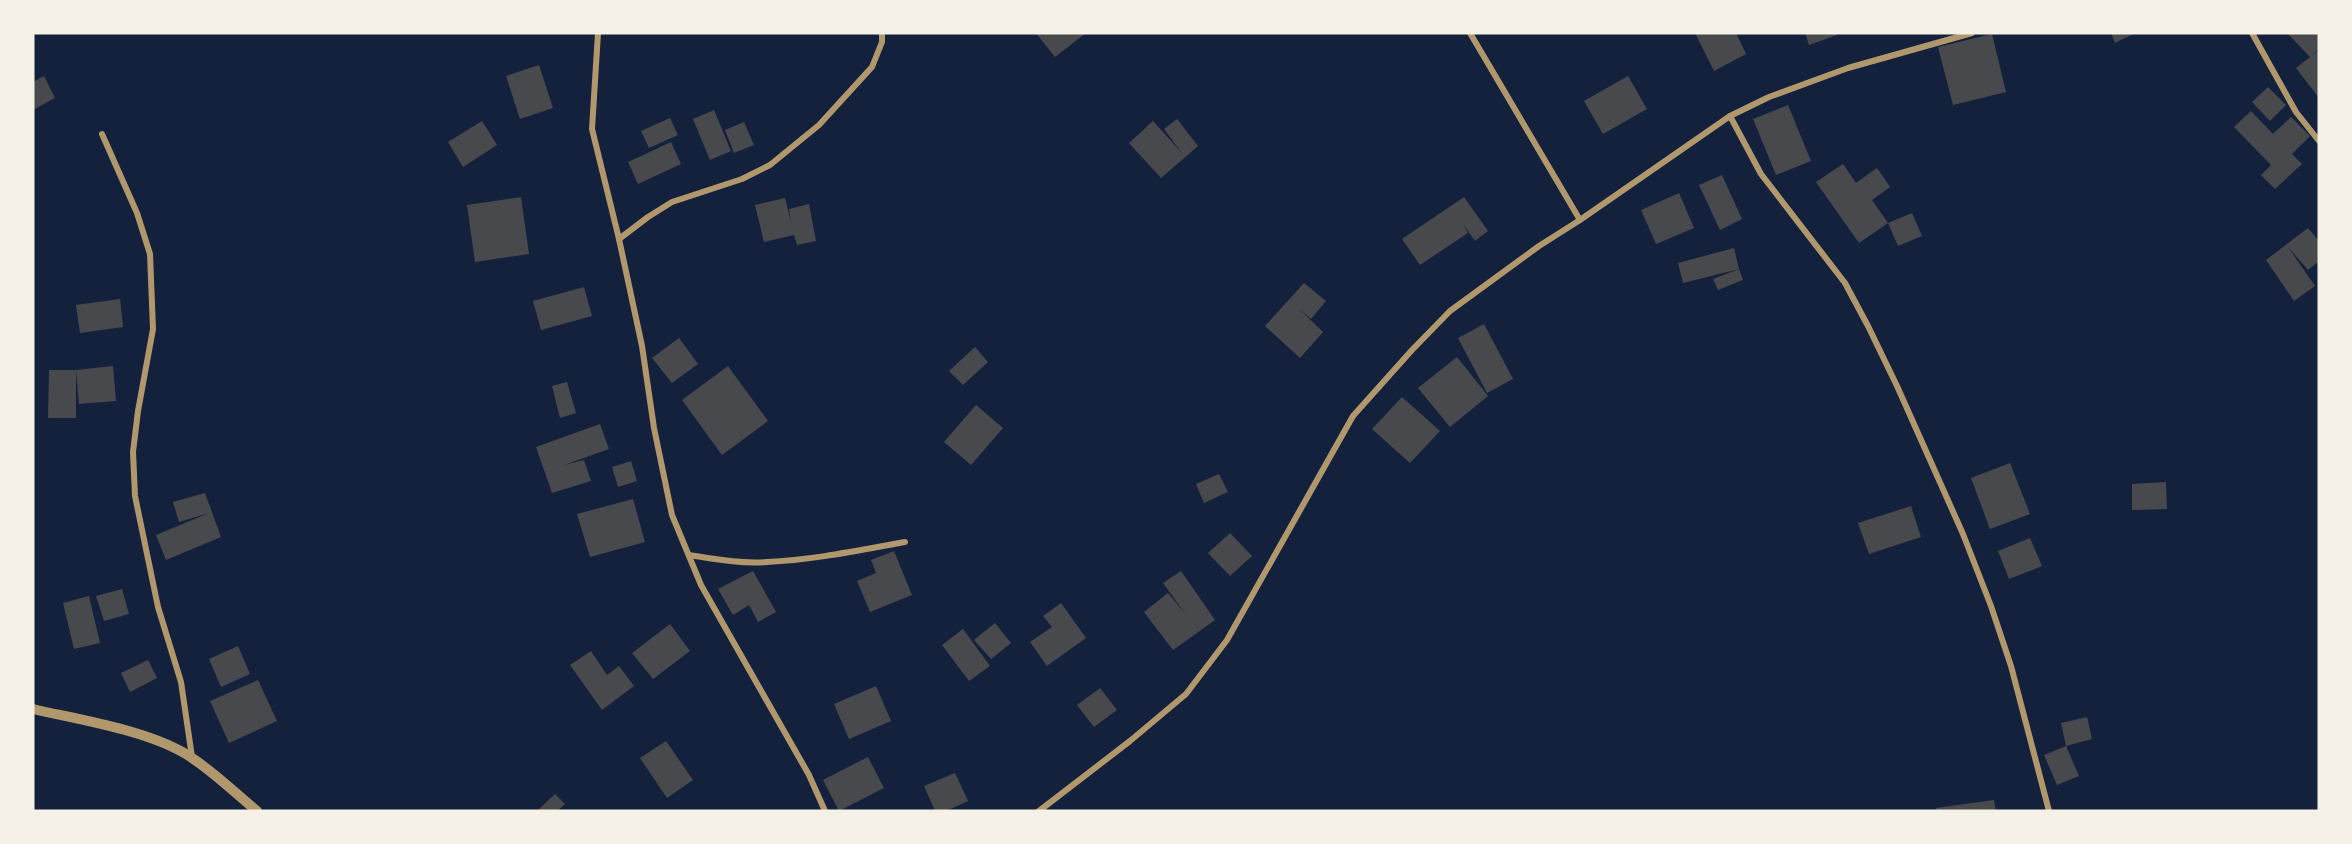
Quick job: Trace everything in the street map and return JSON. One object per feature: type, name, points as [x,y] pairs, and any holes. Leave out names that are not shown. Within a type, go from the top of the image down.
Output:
[{"type":"street","points":[[598,33],[592,129],[642,346],[654,428],[672,515],[701,585],[808,774],[825,811]]},
{"type":"street","points":[[619,239],[672,202],[742,179],[770,165],[819,125],[872,67],[882,42],[882,33]]},
{"type":"street","points":[[1470,33],[1580,220]]},
{"type":"street","points":[[1039,811],[1130,741],[1185,694],[1227,640],[1353,416],[1450,311],[1539,246],[1730,116],[1769,97],[1848,68],[1972,33]]},
{"type":"street","points":[[2252,33],[2296,112],[2319,141]]},
{"type":"street","points":[[1730,116],[1761,174],[1845,283],[1897,386],[1963,534],[1991,606],[2011,666],[2049,811]]},
{"type":"street","points":[[102,134],[137,213],[150,254],[153,329],[134,442],[135,496],[158,607],[181,682],[192,757]]},
{"type":"street","points":[[689,555],[727,561],[766,562],[803,559],[905,542]]},
{"type":"street","points":[[33,709],[152,738],[192,757],[256,811]]},
{"type":"building","points":[[1036,33],[1086,33],[1055,57]]},
{"type":"building","points":[[1695,33],[1736,33],[1746,54],[1714,71]]},
{"type":"building","points":[[1805,33],[1836,33],[1837,35],[1809,45]]},
{"type":"building","points":[[2111,33],[2135,33],[2115,43]]},
{"type":"building","points":[[2287,33],[2319,33],[2319,49],[2312,55],[2319,50],[2319,98],[2296,68],[2310,57]]},
{"type":"building","points":[[1992,34],[2006,92],[1953,105],[1938,47]]},
{"type":"building","points":[[539,65],[553,108],[520,119],[506,76]]},
{"type":"building","points":[[44,76],[55,98],[33,110],[33,82]]},
{"type":"building","points":[[1628,76],[1647,109],[1603,134],[1584,101]]},
{"type":"building","points":[[2268,87],[2286,105],[2270,121],[2252,102]]},
{"type":"building","points":[[1788,105],[1811,161],[1776,175],[1753,119]]},
{"type":"building","points":[[714,110],[731,151],[710,160],[693,119]]},
{"type":"building","points":[[2251,111],[2273,134],[2291,117],[2310,136],[2292,154],[2302,164],[2275,189],[2261,175],[2271,165],[2234,127]]},
{"type":"building","points":[[670,118],[678,135],[649,148],[641,131]]},
{"type":"building","points":[[1177,119],[1198,146],[1161,178],[1129,143],[1153,121],[1182,153],[1164,129]]},
{"type":"building","points":[[482,121],[497,145],[463,167],[448,142]]},
{"type":"building","points":[[744,122],[754,145],[734,153],[725,130]]},
{"type":"building","points":[[671,142],[681,164],[638,184],[628,162]]},
{"type":"building","points":[[1843,164],[1856,183],[1877,168],[1890,187],[1872,200],[1888,223],[1859,243],[1816,182]]},
{"type":"building","points":[[1722,175],[1742,219],[1720,230],[1699,185]]},
{"type":"building","points":[[1679,193],[1694,228],[1656,244],[1641,210]]},
{"type":"building","points":[[521,197],[529,254],[475,262],[467,205]]},
{"type":"building","points":[[1464,197],[1488,231],[1475,241],[1463,224],[1468,233],[1420,265],[1402,239]]},
{"type":"building","points":[[785,198],[791,222],[789,209],[809,204],[816,241],[797,245],[794,235],[764,242],[755,205]]},
{"type":"building","points":[[1912,213],[1922,236],[1898,246],[1888,223]]},
{"type":"building","points":[[2308,228],[2319,241],[2319,261],[2308,270],[2288,247],[2315,286],[2294,301],[2266,260]]},
{"type":"building","points":[[1734,248],[1739,269],[1683,283],[1678,263]]},
{"type":"building","points":[[1739,269],[1743,280],[1718,290],[1713,279]]},
{"type":"building","points":[[1304,283],[1326,301],[1311,319],[1298,308],[1323,332],[1300,358],[1265,326]]},
{"type":"building","points":[[584,287],[592,316],[541,330],[533,301]]},
{"type":"building","points":[[120,299],[123,327],[80,333],[76,305]]},
{"type":"building","points":[[1484,324],[1513,379],[1487,393],[1458,338]]},
{"type":"building","points":[[679,338],[698,364],[672,383],[652,358]]},
{"type":"building","points":[[975,347],[988,362],[963,385],[949,371]]},
{"type":"building","points":[[1457,357],[1488,396],[1450,427],[1418,388]]},
{"type":"building","points":[[113,366],[116,401],[79,404],[76,370]]},
{"type":"building","points":[[728,366],[768,421],[722,455],[682,400]]},
{"type":"building","points":[[49,370],[76,370],[76,418],[48,418]]},
{"type":"building","points":[[567,382],[576,413],[560,418],[552,386]]},
{"type":"building","points":[[1402,397],[1440,431],[1410,463],[1372,429]]},
{"type":"building","points":[[976,405],[1003,428],[971,465],[944,442]]},
{"type":"building","points":[[600,424],[609,449],[564,465],[584,460],[591,481],[552,493],[536,447]]},
{"type":"building","points":[[631,461],[637,481],[618,487],[612,467]]},
{"type":"building","points":[[2010,463],[2030,514],[1990,529],[1971,478]]},
{"type":"building","points":[[1219,474],[1228,492],[1204,503],[1196,484]]},
{"type":"building","points":[[2166,482],[2167,509],[2132,510],[2132,484]]},
{"type":"building","points":[[205,493],[221,537],[166,560],[156,535],[209,513],[179,522],[173,502]]},
{"type":"building","points":[[633,499],[645,542],[590,557],[577,514]]},
{"type":"building","points":[[1911,506],[1921,537],[1869,554],[1858,523]]},
{"type":"building","points":[[1230,533],[1252,556],[1230,576],[1208,553]]},
{"type":"building","points":[[2030,538],[2042,566],[2009,579],[1998,551]]},
{"type":"building","points":[[894,551],[912,595],[870,612],[857,581],[876,573],[871,560]]},
{"type":"building","points":[[753,571],[776,612],[758,622],[749,605],[733,615],[718,589]]},
{"type":"building","points":[[1181,571],[1215,620],[1173,650],[1144,612],[1168,593],[1186,615],[1163,583]]},
{"type":"building","points":[[122,589],[129,614],[104,621],[96,596]]},
{"type":"building","points":[[89,596],[100,643],[74,649],[63,603]]},
{"type":"building","points":[[1061,603],[1086,638],[1047,666],[1030,642],[1052,627],[1043,616]]},
{"type":"building","points":[[995,623],[1011,643],[991,659],[974,640]]},
{"type":"building","points":[[670,624],[690,651],[653,679],[632,653]]},
{"type":"building","points":[[963,629],[990,666],[969,681],[942,645]]},
{"type":"building","points":[[238,646],[250,674],[221,687],[209,659]]},
{"type":"building","points":[[591,651],[607,675],[619,666],[634,686],[602,710],[570,665]]},
{"type":"building","points":[[148,660],[157,678],[130,692],[121,673]]},
{"type":"building","points":[[258,680],[277,721],[229,743],[210,701]]},
{"type":"building","points":[[876,686],[891,721],[849,739],[834,704]]},
{"type":"building","points":[[1100,688],[1117,710],[1094,727],[1077,705]]},
{"type":"building","points":[[2087,717],[2092,739],[2066,746],[2061,723]]},
{"type":"building","points":[[666,741],[693,780],[667,798],[640,758]]},
{"type":"building","points":[[2066,746],[2079,776],[2057,785],[2044,755]]},
{"type":"building","points":[[868,757],[884,788],[839,811],[823,780]]},
{"type":"building","points":[[955,773],[968,801],[946,811],[935,811],[924,786]]},
{"type":"building","points":[[555,794],[565,804],[557,811],[537,811]]},
{"type":"building","points":[[1994,800],[1996,811],[1937,811],[1936,808]]}]
